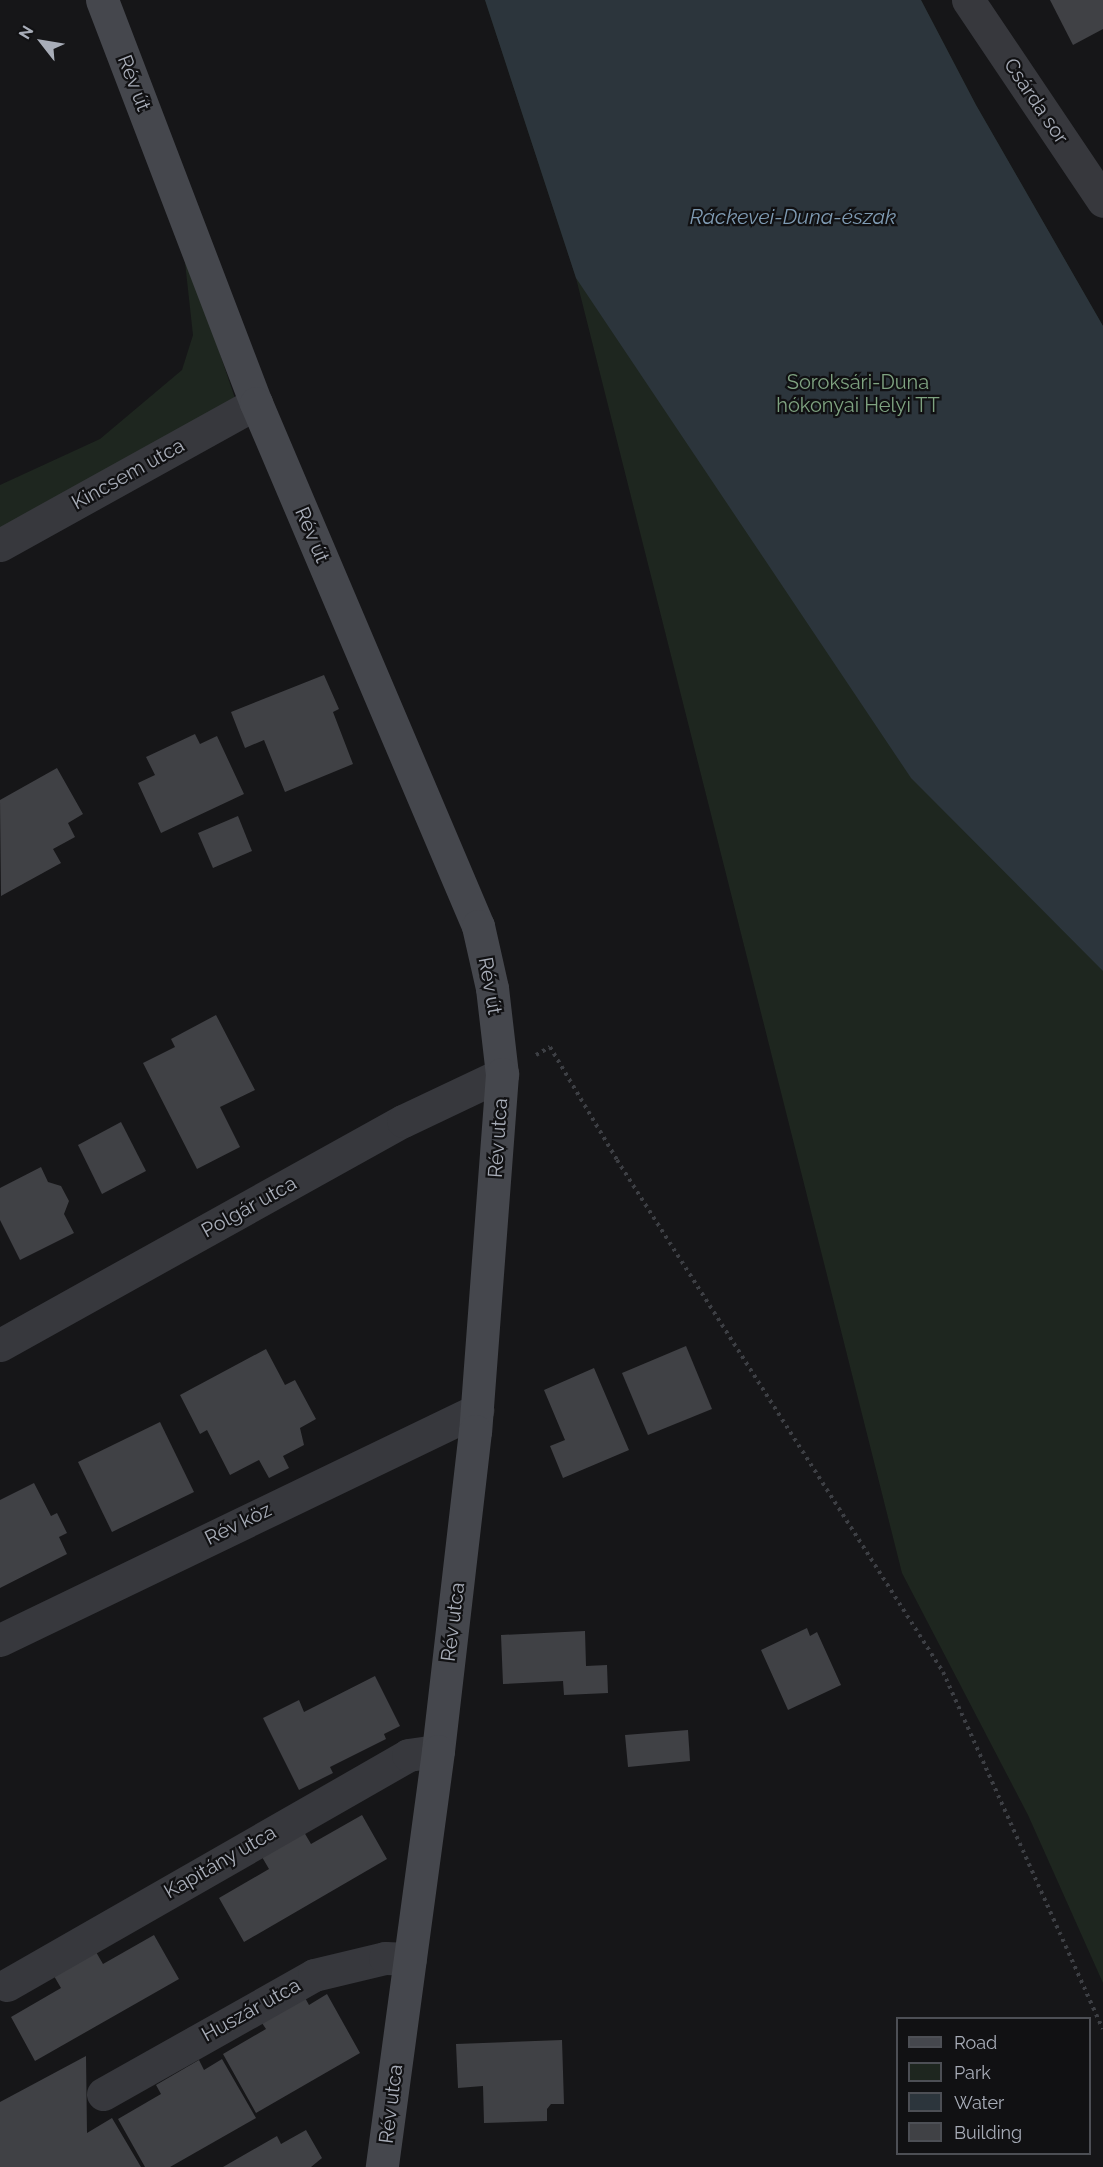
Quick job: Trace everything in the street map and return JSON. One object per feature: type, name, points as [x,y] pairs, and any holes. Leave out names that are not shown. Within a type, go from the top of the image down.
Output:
[{"type":"street","name":"Rév út","points":[[102,0],[256,403],[478,926],[492,988],[502,1074]]},
{"type":"street","name":"Csárda sor","points":[[968,0],[1103,201]]},
{"type":"street","name":"Kincsem utca","points":[[0,545],[256,403]]},
{"type":"street","name":"Polgár utca","points":[[0,1345],[403,1121],[502,1074]]},
{"type":"street","name":"Rév utca","points":[[382,2167],[438,1751],[477,1410],[502,1074]]},
{"type":"street","name":"Rév köz","points":[[0,1641],[477,1410]]},
{"type":"street","name":"Kapitány utca","points":[[7,1985],[399,1760],[438,1751]]},
{"type":"street","name":"Huszár utca","points":[[103,2094],[314,1975],[385,1958],[410,1959]]},
{"type":"path","points":[[502,1074],[550,1047],[624,1170],[943,1672],[1103,2029]]},
{"type":"green space","name":"Soroksári-Duna hókonyai Helyi TT","points":[[485,0],[921,0],[976,105],[1103,326],[1103,1983],[1028,1815],[902,1573],[576,278]]},
{"type":"green space","points":[[183,244],[245,428],[0,562],[0,485],[100,439],[182,370],[193,335]]},
{"type":"water","name":"Ráckevei-Duna-észak","points":[[485,0],[921,0],[976,105],[1103,326],[1103,971],[911,778],[576,278]]},
{"type":"building","points":[[1050,0],[1103,0],[1103,29],[1073,45]]},
{"type":"building","points":[[324,675],[339,709],[333,712],[353,764],[285,792],[264,740],[245,748],[231,712]]},
{"type":"building","points":[[195,734],[200,744],[217,736],[244,794],[161,833],[138,783],[155,775],[146,757]]},
{"type":"building","points":[[57,768],[83,814],[68,823],[75,837],[53,849],[61,863],[1,896],[0,800]]},
{"type":"building","points":[[238,816],[252,851],[213,868],[198,833]]},
{"type":"building","points":[[216,1015],[255,1090],[220,1107],[240,1147],[197,1169],[143,1063],[175,1047],[171,1039]]},
{"type":"building","points":[[121,1122],[146,1171],[102,1194],[78,1145]]},
{"type":"building","points":[[41,1167],[48,1182],[61,1186],[69,1201],[64,1214],[74,1233],[20,1260],[0,1220],[0,1188]]},
{"type":"building","points":[[686,1346],[712,1409],[648,1435],[622,1373]]},
{"type":"building","points":[[266,1349],[285,1385],[295,1380],[316,1419],[300,1428],[304,1445],[283,1456],[289,1468],[269,1478],[259,1460],[230,1475],[207,1430],[200,1434],[180,1395]]},
{"type":"building","points":[[594,1368],[629,1450],[563,1478],[550,1446],[565,1440],[544,1390]]},
{"type":"building","points":[[160,1422],[194,1492],[112,1532],[78,1462]]},
{"type":"building","points":[[34,1483],[51,1516],[57,1513],[67,1533],[59,1537],[67,1554],[0,1588],[0,1500]]},
{"type":"building","points":[[807,1628],[810,1636],[817,1632],[841,1685],[788,1710],[761,1650]]},
{"type":"building","points":[[585,1631],[586,1666],[607,1665],[608,1693],[564,1695],[563,1681],[503,1684],[501,1635]]},
{"type":"building","points":[[375,1676],[400,1726],[384,1734],[386,1739],[330,1767],[333,1773],[299,1790],[263,1718],[299,1700],[304,1712]]},
{"type":"building","points":[[688,1730],[690,1761],[628,1767],[625,1735]]},
{"type":"building","points":[[362,1815],[387,1859],[244,1942],[219,1898],[269,1869],[262,1857],[304,1832],[311,1844]]},
{"type":"building","points":[[154,1935],[179,1979],[35,2061],[11,2017],[61,1988],[54,1976],[96,1952],[103,1964]]},
{"type":"building","points":[[327,1994],[360,2053],[256,2113],[223,2054],[266,2029],[260,2020],[304,1996],[309,2005]]},
{"type":"building","points":[[562,2040],[564,2104],[551,2104],[547,2109],[547,2121],[484,2123],[483,2086],[458,2088],[456,2044]]},
{"type":"building","points":[[86,2056],[87,2133],[112,2118],[141,2167],[0,2167],[0,2102]]},
{"type":"building","points":[[222,2059],[256,2118],[170,2167],[145,2167],[118,2119],[161,2094],[156,2085],[199,2060],[204,2070]]},
{"type":"building","points":[[306,2130],[322,2158],[311,2167],[223,2167],[277,2136],[281,2144]]}]
